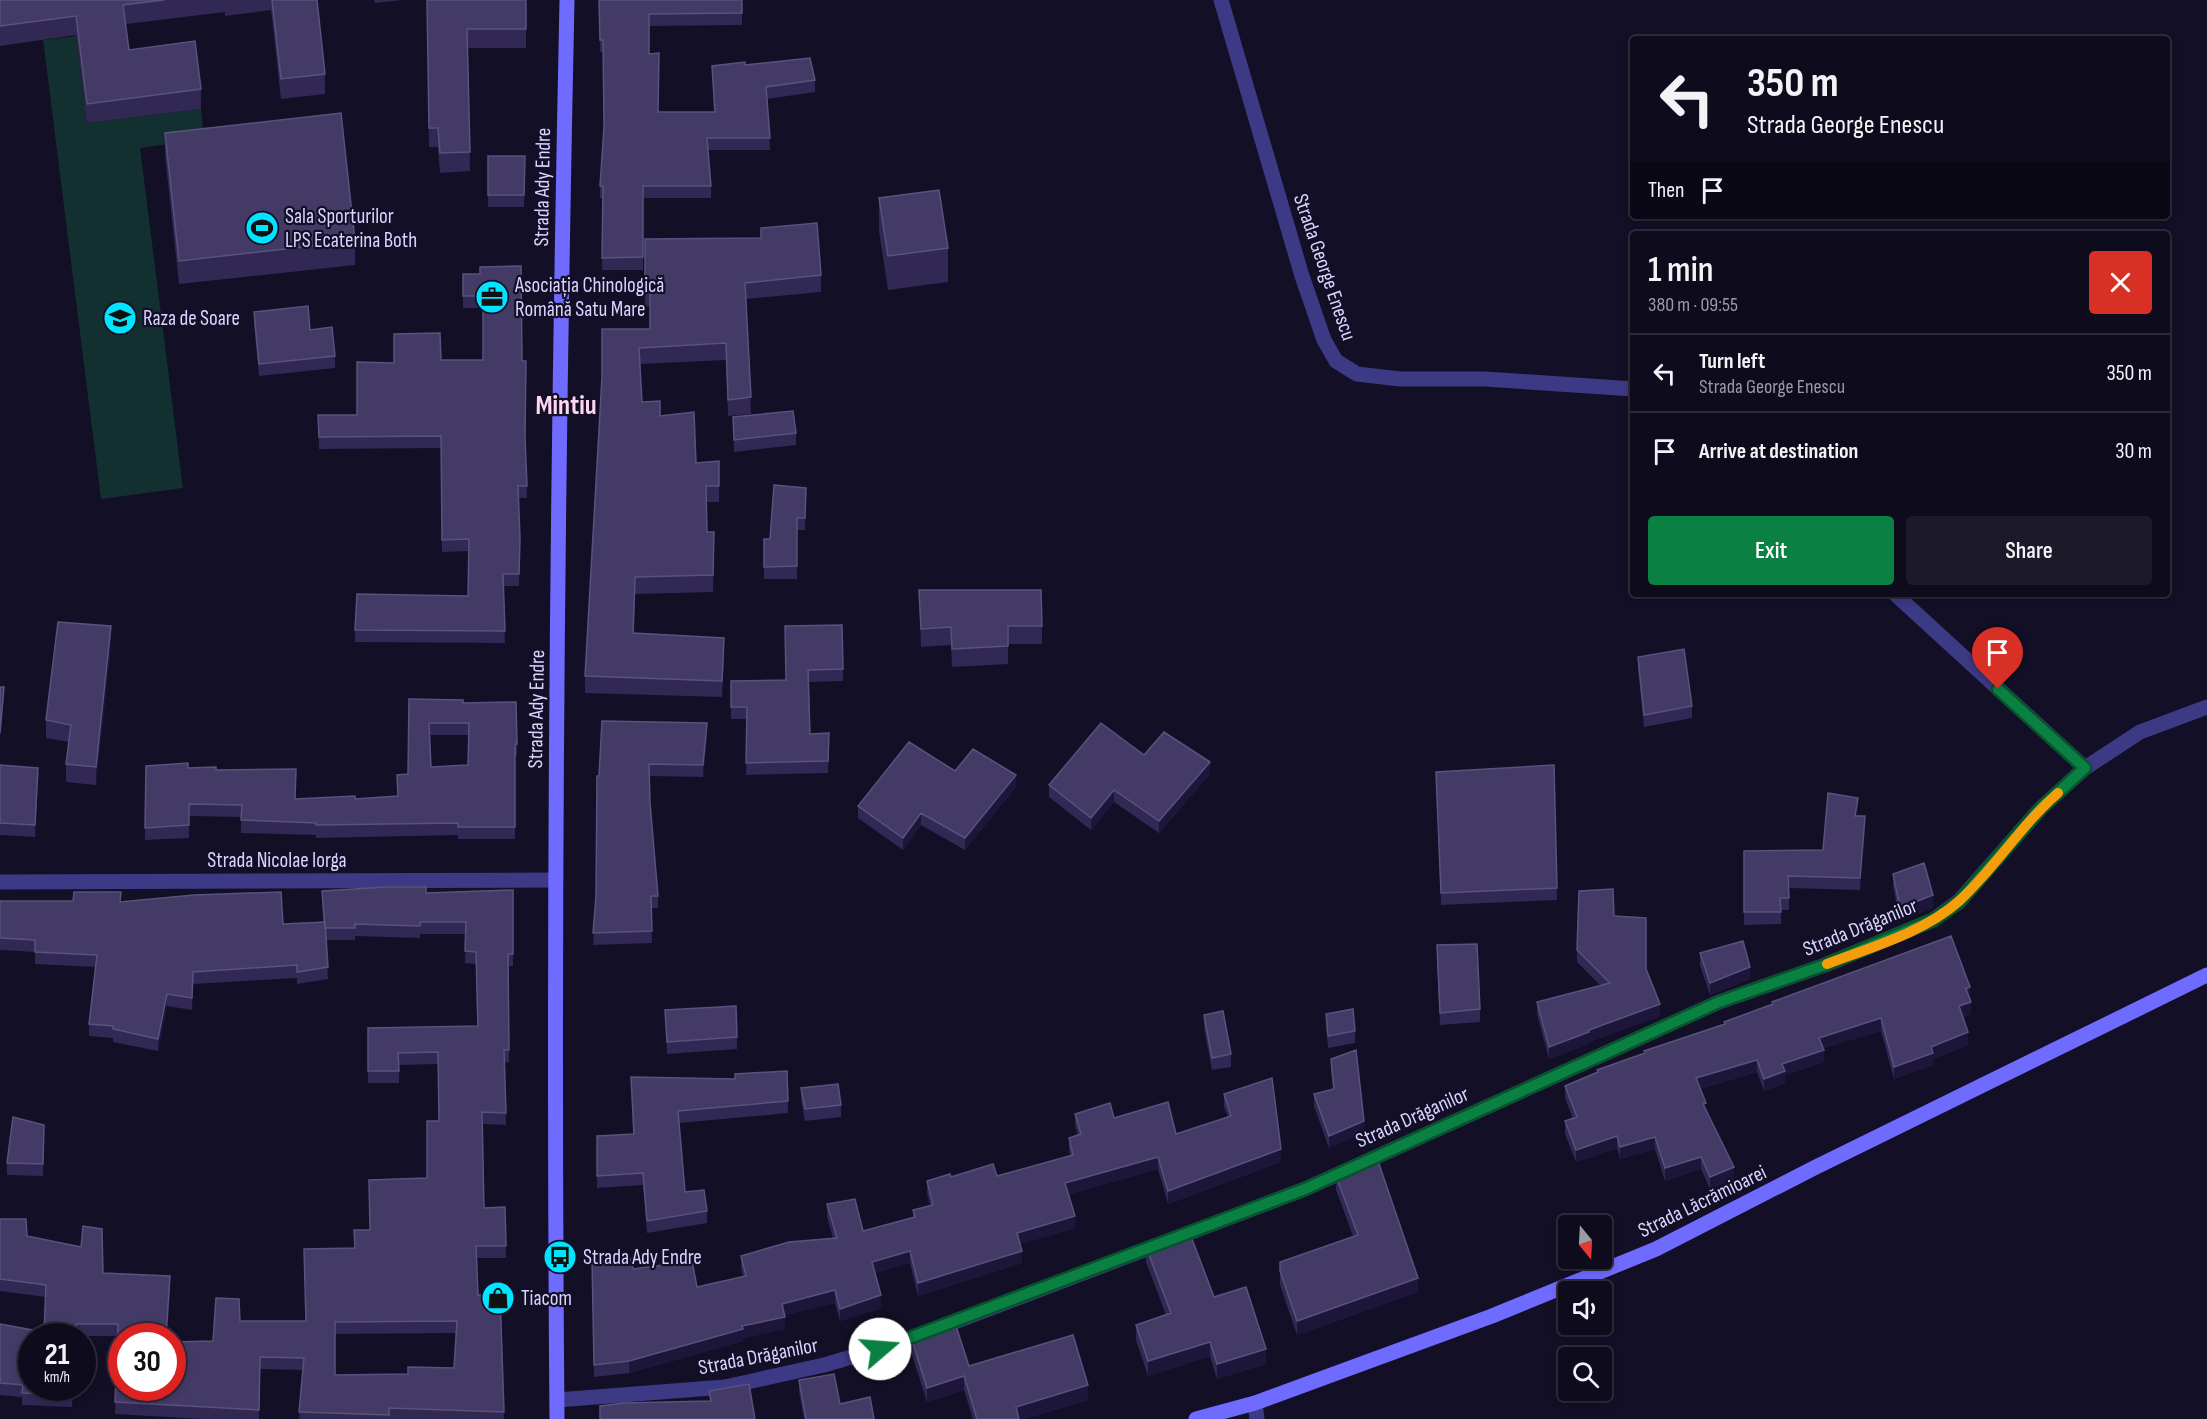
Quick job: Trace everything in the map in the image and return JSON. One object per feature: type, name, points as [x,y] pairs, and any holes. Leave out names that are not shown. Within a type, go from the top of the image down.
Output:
[{"type":"main road","name":"Strada Ady Endre","points":[[557,1419],[555,880],[561,271],[567,0]]},
{"type":"main road","name":"Strada Lăcrămioarei","points":[[1196,1419],[1255,1402],[1492,1316],[1656,1249],[2207,975]]},
{"type":"street","name":"Strada George Enescu","points":[[1221,0],[1302,276],[1324,340],[1336,361],[1357,374],[1400,379],[1485,379],[1630,389]]},
{"type":"street","points":[[1898,597],[2085,768]]},
{"type":"street","name":"Strada Drăganilor","points":[[557,1400],[725,1387],[824,1365],[899,1343],[1305,1189],[1719,1002],[1825,965],[1933,920],[1959,902],[2041,808],[2085,768],[2140,732],[2207,708]]},
{"type":"street","name":"Strada Nicolae Iorga","points":[[0,882],[555,880]]},
{"type":"street","points":[[1255,1402],[1257,1419]]},
{"type":"green space","name":"Raza de Soare","points":[[76,36],[87,123],[201,109],[204,139],[140,148],[183,488],[101,499],[43,40]]},
{"type":"building","points":[[0,0],[164,0],[123,5],[129,50],[195,41],[201,89],[87,104],[76,16],[0,26]]},
{"type":"building","points":[[272,0],[317,0],[325,74],[281,79]]},
{"type":"building","points":[[427,0],[526,0],[526,29],[467,29],[470,152],[440,153],[438,128],[429,128]]},
{"type":"building","points":[[599,0],[742,0],[742,13],[649,14],[649,54],[659,53],[658,112],[715,112],[712,66],[810,58],[815,80],[766,87],[770,138],[707,138],[711,186],[643,186],[643,257],[602,258],[603,186],[600,186],[604,127],[603,40],[600,40]]},
{"type":"building","name":"Sala Sporturilor LPS Ecaterina Both","points":[[341,113],[355,241],[179,261],[165,133]]},
{"type":"building","points":[[488,156],[525,156],[524,195],[488,195]]},
{"type":"building","points":[[939,190],[948,248],[888,256],[879,198]]},
{"type":"building","points":[[817,223],[821,275],[745,283],[751,397],[728,400],[726,343],[639,348],[642,402],[660,401],[660,416],[694,412],[696,463],[719,461],[719,486],[706,486],[707,532],[714,532],[713,575],[635,577],[633,633],[724,638],[722,681],[585,676],[602,377],[602,329],[650,329],[650,290],[645,290],[645,239],[761,238],[761,228]]},
{"type":"building","points":[[521,266],[522,361],[526,361],[527,486],[518,486],[519,574],[503,574],[505,631],[355,630],[357,594],[468,596],[469,539],[442,540],[441,436],[319,437],[318,415],[357,415],[357,362],[394,363],[394,334],[440,333],[441,360],[483,360],[483,296],[463,296],[463,274],[480,274],[480,267]]},
{"type":"building","points":[[308,306],[310,330],[332,327],[335,356],[259,364],[254,312]]},
{"type":"building","points":[[793,411],[796,433],[734,440],[733,417]]},
{"type":"building","points":[[774,485],[806,488],[805,518],[797,518],[797,566],[764,567],[764,539],[770,539]]},
{"type":"building","points":[[919,590],[1041,590],[1042,626],[1008,626],[1008,646],[952,649],[951,627],[921,629]]},
{"type":"building","points":[[58,622],[111,626],[96,767],[66,764],[71,725],[46,720]]},
{"type":"building","points":[[842,625],[843,669],[808,670],[810,734],[829,733],[828,761],[746,763],[747,707],[731,707],[731,681],[786,680],[785,626]]},
{"type":"building","points":[[1684,649],[1692,706],[1644,715],[1638,657]]},
{"type":"building","points":[[0,687],[4,687],[0,733]]},
{"type":"building","points":[[409,699],[463,700],[463,703],[516,702],[515,827],[458,827],[458,823],[316,825],[316,823],[241,820],[242,805],[189,804],[189,825],[145,828],[146,766],[188,763],[188,768],[216,767],[216,770],[296,769],[295,799],[398,796],[397,775],[408,774]],"holes":[[[429,723],[469,723],[468,765],[431,767]]]},
{"type":"building","points":[[602,721],[707,723],[703,765],[649,764],[658,896],[651,896],[652,931],[593,933],[596,896],[597,776],[599,776]]},
{"type":"building","points":[[1101,723],[1144,755],[1164,732],[1210,762],[1159,821],[1114,790],[1091,818],[1049,785]]},
{"type":"building","points":[[909,742],[955,771],[973,749],[1016,775],[965,838],[921,813],[903,838],[858,806]]},
{"type":"building","points":[[0,765],[38,768],[35,825],[0,823]]},
{"type":"building","points":[[1554,765],[1557,888],[1441,893],[1436,772]]},
{"type":"building","points":[[1828,793],[1858,798],[1855,816],[1865,816],[1860,878],[1788,876],[1789,898],[1780,898],[1781,912],[1744,912],[1744,851],[1823,850]]},
{"type":"building","points":[[1924,863],[1933,895],[1900,908],[1893,874]]},
{"type":"building","points":[[387,887],[426,887],[426,893],[513,890],[513,954],[508,954],[509,1050],[504,1050],[506,1113],[482,1112],[484,1208],[505,1207],[506,1246],[476,1246],[478,1295],[500,1294],[504,1412],[389,1408],[389,1415],[299,1412],[304,1358],[260,1357],[259,1410],[115,1402],[186,1401],[186,1342],[213,1341],[216,1298],[239,1299],[240,1321],[306,1321],[304,1249],[355,1248],[354,1230],[370,1230],[369,1180],[427,1178],[427,1121],[439,1121],[438,1052],[398,1053],[399,1071],[368,1071],[368,1028],[478,1026],[476,952],[465,951],[466,922],[420,922],[420,926],[355,924],[355,928],[325,928],[322,891]],"holes":[[[457,1321],[454,1368],[408,1367],[408,1374],[335,1375],[335,1322]]]},
{"type":"building","points":[[1613,889],[1614,916],[1646,918],[1646,969],[1660,1004],[1549,1047],[1537,1002],[1610,983],[1577,950],[1579,891]]},
{"type":"building","points":[[74,892],[121,892],[120,902],[194,895],[281,892],[283,924],[325,922],[328,967],[297,972],[297,965],[193,972],[192,998],[167,994],[158,1039],[113,1029],[113,1026],[89,1024],[97,955],[35,952],[35,940],[0,938],[0,901],[73,901]]},
{"type":"building","points":[[1951,936],[1970,987],[1966,989],[1971,1002],[1959,1006],[1968,1032],[1931,1047],[1933,1053],[1894,1067],[1881,1018],[1819,1038],[1824,1050],[1782,1064],[1785,1071],[1764,1079],[1757,1060],[1696,1078],[1706,1103],[1703,1104],[1734,1167],[1710,1177],[1701,1157],[1665,1168],[1655,1137],[1620,1147],[1617,1136],[1576,1150],[1565,1121],[1577,1117],[1565,1086],[1598,1072],[1597,1070],[1645,1053],[1644,1051],[1725,1024],[1724,1022],[1773,1004],[1772,1002]]},
{"type":"building","points":[[1743,941],[1750,967],[1710,983],[1700,953]]},
{"type":"building","points":[[1477,944],[1480,1009],[1440,1013],[1437,945]]},
{"type":"building","points":[[736,1006],[737,1037],[667,1042],[665,1010]]},
{"type":"building","points":[[1353,1009],[1355,1031],[1328,1036],[1326,1014]]},
{"type":"building","points":[[1223,1011],[1231,1054],[1212,1058],[1204,1015]]},
{"type":"building","points":[[1356,1050],[1364,1121],[1329,1136],[1314,1094],[1334,1089],[1331,1059]]},
{"type":"building","points":[[787,1071],[788,1101],[678,1111],[685,1192],[704,1190],[707,1211],[647,1221],[643,1173],[597,1176],[597,1136],[634,1134],[631,1077],[735,1079],[735,1074]]},
{"type":"building","points":[[1272,1078],[1281,1149],[1168,1191],[1158,1157],[1065,1183],[1075,1216],[1017,1233],[1022,1251],[918,1283],[910,1251],[872,1262],[881,1295],[840,1309],[835,1290],[782,1304],[785,1317],[742,1326],[743,1329],[629,1361],[594,1365],[592,1260],[631,1259],[633,1269],[692,1261],[697,1287],[746,1276],[741,1256],[789,1242],[837,1238],[827,1204],[855,1199],[863,1231],[915,1217],[913,1210],[933,1205],[927,1181],[950,1174],[951,1177],[993,1164],[997,1176],[1073,1155],[1069,1138],[1081,1134],[1075,1114],[1110,1103],[1114,1118],[1168,1102],[1176,1134],[1231,1116],[1224,1094]]},
{"type":"building","points":[[838,1084],[841,1105],[805,1109],[801,1088]]},
{"type":"building","points":[[13,1117],[44,1125],[43,1164],[7,1163]]},
{"type":"building","points":[[1378,1161],[1418,1278],[1297,1321],[1280,1271],[1280,1262],[1358,1235],[1336,1176]]},
{"type":"building","points":[[0,1219],[26,1219],[27,1236],[81,1247],[83,1226],[102,1229],[103,1273],[170,1276],[167,1323],[44,1323],[46,1285],[0,1279]]},
{"type":"building","points":[[1189,1231],[1214,1297],[1246,1287],[1266,1349],[1217,1364],[1210,1342],[1148,1361],[1136,1325],[1171,1313],[1146,1247]]},
{"type":"building","points":[[955,1323],[969,1366],[1073,1335],[1088,1385],[1016,1407],[1019,1419],[977,1419],[964,1376],[927,1388],[911,1337]]},
{"type":"building","points":[[0,1324],[18,1327],[18,1385],[0,1383]]},
{"type":"building","points":[[834,1374],[840,1404],[870,1397],[874,1419],[806,1419],[799,1380]]},
{"type":"building","points":[[749,1384],[755,1419],[600,1419],[600,1406],[623,1403],[711,1401],[709,1391]]},
{"type":"slow traffic","points":[[1827,964],[1878,945],[1933,920],[1959,902],[2041,808],[2058,793]]},
{"type":"place","name":"Sala Sporturilor LPS Ecaterina Both","points":[[262,228]]},
{"type":"place","name":"Asociația Chinologică Română Satu Mare","points":[[492,297]]},
{"type":"place","name":"Raza de Soare","points":[[120,318]]},
{"type":"place","name":"Strada Ady Endre","points":[[560,1257]]},
{"type":"place","name":"Tiacom","points":[[498,1298]]},
{"type":"district","name":"Mintiu","points":[[566,405]]},
{"type":"route","points":[[880,1349],[1305,1189],[1719,1002],[1878,945],[1933,920],[1959,902],[2041,808],[2085,768],[1998,689]]}]
